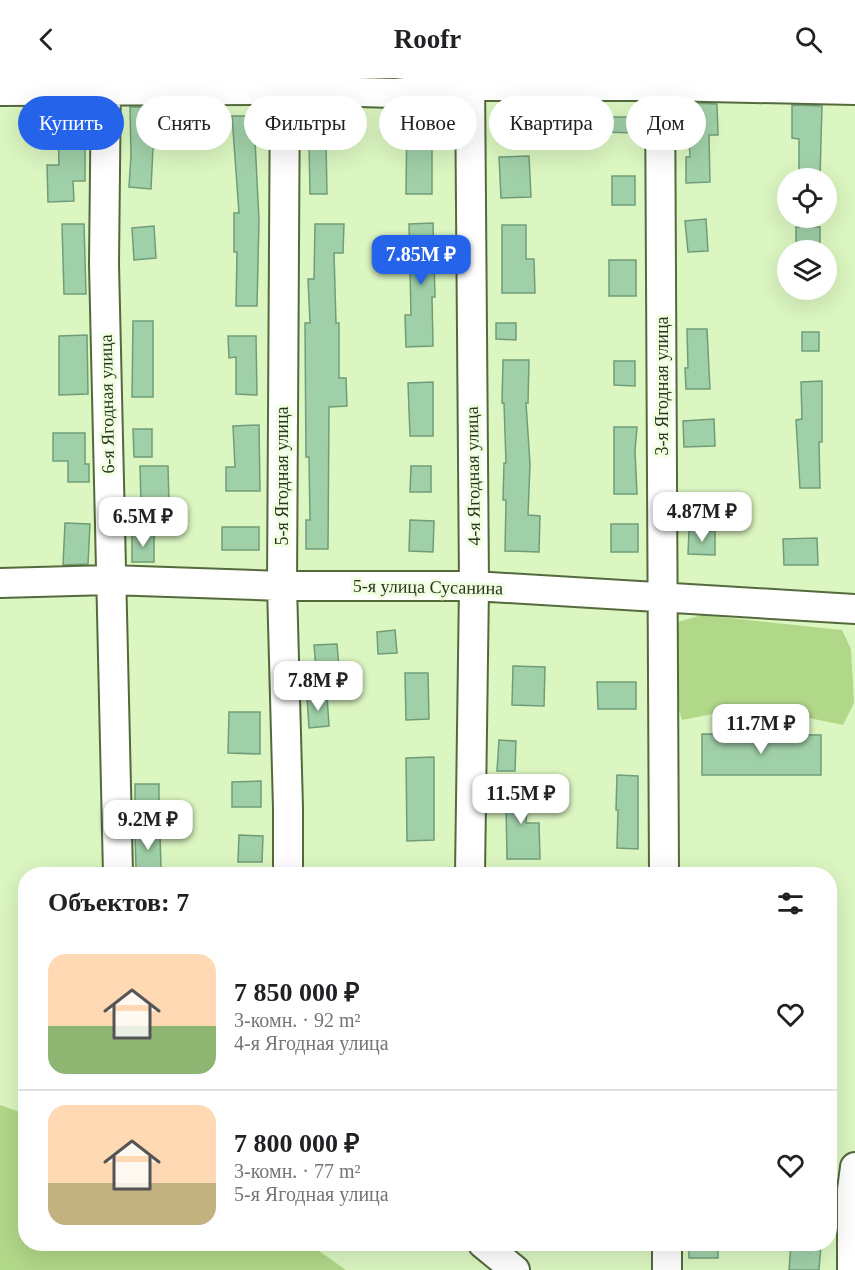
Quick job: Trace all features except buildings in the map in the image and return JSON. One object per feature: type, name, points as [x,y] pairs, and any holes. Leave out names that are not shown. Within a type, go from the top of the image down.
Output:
[{"type":"street","points":[[0,91],[106,84],[285,84],[395,93],[470,82],[660,82],[855,90]]},
{"type":"street","name":"4-я Ягодная улица","points":[[470,82],[474,586],[470,867]]},
{"type":"street","name":"3-я Ягодная улица","points":[[660,82],[664,867]]},
{"type":"street","name":"6-я Ягодная улица","points":[[106,84],[104,264],[118,867]]},
{"type":"street","name":"5-я Ягодная улица","points":[[285,84],[282,586],[288,867]]},
{"type":"street","name":"5-я улица Сусанина","points":[[0,583],[110,580],[282,586],[474,586],[855,609]]},
{"type":"street","points":[[852,1270],[852,1190],[855,1167]]},
{"type":"street","points":[[491,1251],[514,1270]]},
{"type":"street","points":[[667,1251],[667,1270]]},
{"type":"green space","points":[[702,615],[842,630],[851,649],[854,703],[843,725],[809,718],[732,710],[682,720],[674,694],[678,622]]},
{"type":"green space","points":[[0,1105],[18,1111],[18,1251],[319,1251],[346,1270],[0,1270]]}]
